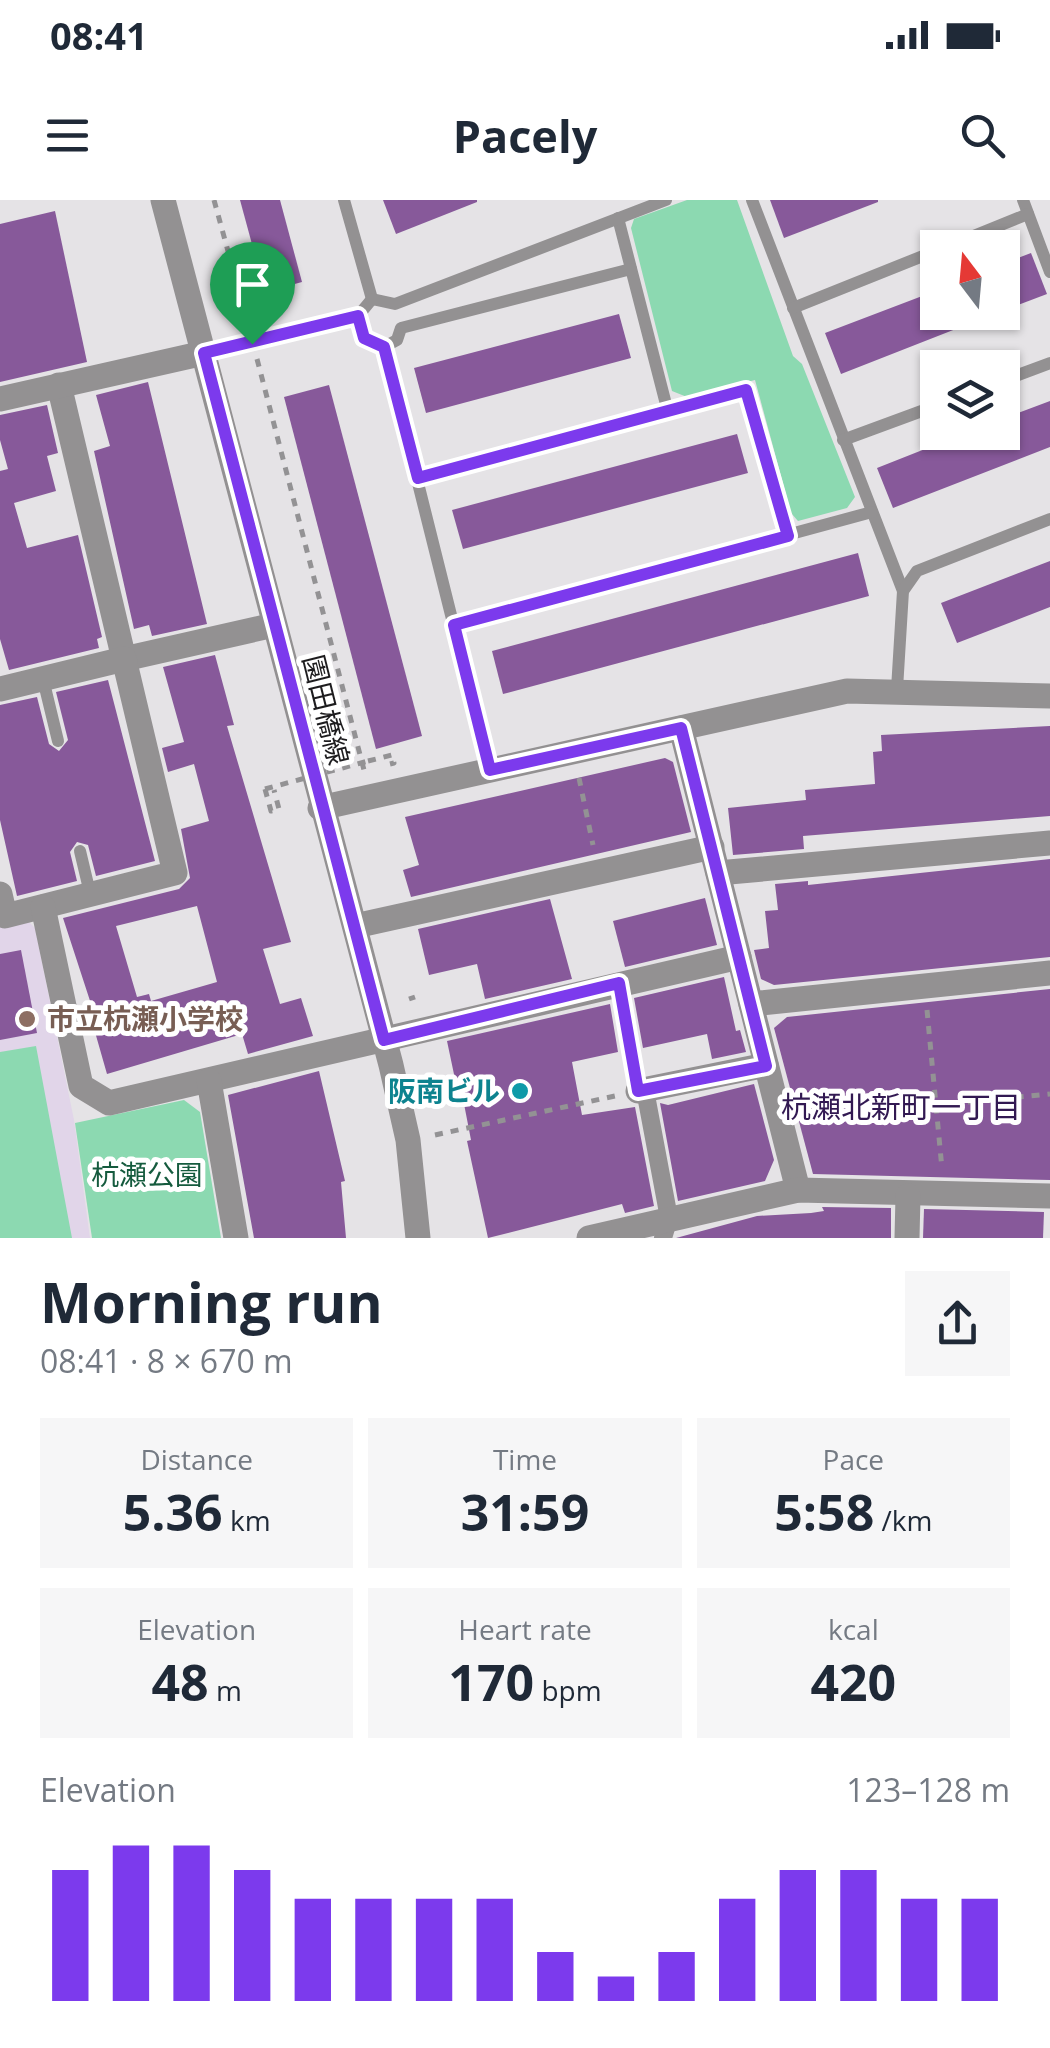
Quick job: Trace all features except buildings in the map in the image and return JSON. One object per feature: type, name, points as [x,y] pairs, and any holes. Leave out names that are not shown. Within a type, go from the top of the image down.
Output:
[{"type":"street","name":"園田橋線","points":[[163,200],[384,1040],[408,1140],[418,1238]]},
{"type":"street","points":[[0,399],[204,353]]},
{"type":"street","points":[[0,894],[5,916],[175,874],[59,385]]},
{"type":"street","points":[[0,690],[274,625]]},
{"type":"street","points":[[320,808],[847,691],[897,689],[1050,696]]},
{"type":"street","points":[[681,728],[798,1190]]},
{"type":"street","points":[[355,926],[599,873],[715,860],[1050,844]]},
{"type":"street","points":[[44,908],[82,1086],[109,1102],[739,958]]},
{"type":"street","points":[[751,1004],[1050,973]]},
{"type":"street","points":[[619,983],[666,1228]]},
{"type":"street","points":[[641,1091],[766,1066]]},
{"type":"street","points":[[209,1081],[236,1238]]},
{"type":"street","points":[[588,1238],[666,1228],[798,1190],[908,1196],[1050,1196]]},
{"type":"street","points":[[906,1238],[908,1196]]},
{"type":"lane","points":[[344,200],[372,300]]},
{"type":"lane","points":[[372,300],[394,304],[666,200]]},
{"type":"lane","points":[[752,200],[903,591],[897,689]]},
{"type":"lane","points":[[979,230],[1025,207],[1050,272]]},
{"type":"lane","points":[[618,218],[668,412]]},
{"type":"lane","points":[[793,308],[920,257]]},
{"type":"lane","points":[[401,328],[631,269]]},
{"type":"lane","points":[[204,353],[358,316],[372,300]]},
{"type":"lane","points":[[384,347],[396,340],[401,328],[394,304]]},
{"type":"lane","points":[[358,316],[364,338],[384,347]]},
{"type":"lane","points":[[384,347],[490,770]]},
{"type":"lane","points":[[1020,374],[1050,363]]},
{"type":"lane","points":[[418,478],[746,390],[788,536]]},
{"type":"lane","points":[[842,440],[920,412]]},
{"type":"lane","points":[[454,625],[872,512]]},
{"type":"lane","points":[[903,591],[916,571],[1050,519]]},
{"type":"lane","points":[[42,679],[58,741]]},
{"type":"lane","points":[[80,851],[90,892]]},
{"type":"path","points":[[214,200],[252,344],[367,774],[394,763],[392,755],[368,762],[265,789],[271,811],[279,809],[274,790]]},
{"type":"path","points":[[574,752],[599,873]]},
{"type":"path","points":[[924,988],[945,1196]]},
{"type":"path","points":[[408,1140],[641,1091]]},
{"type":"path","points":[[936,1106],[1050,1094]]},
{"type":"shaded area","name":"市立杭瀬小学校","points":[[25,918],[35,928],[74,1120],[90,1238],[0,1238],[0,923]]},
{"type":"green space","points":[[687,200],[737,200],[793,356],[802,364],[855,497],[847,508],[798,521],[791,513],[755,380],[687,397],[672,391],[631,228],[634,219]]},
{"type":"green space","points":[[36,1046],[72,1238],[0,1238],[0,1052]]},
{"type":"green space","name":"杭瀬公園","points":[[184,1100],[200,1112],[221,1238],[92,1238],[75,1123]]},
{"type":"place","name":"市立杭瀬小学校","points":[[27,1019]]},
{"type":"place","name":"阪南ビル","points":[[520,1091]]},
{"type":"district","name":"杭瀬北新町一丁目","points":[[901,1108]]},
{"type":"route","points":[[358,316],[364,338],[372,345],[384,347],[418,478],[746,390],[788,536],[454,625],[490,770],[681,728],[766,1066],[638,1091],[619,983],[384,1040],[320,808],[204,353],[252,344],[358,316]]}]
